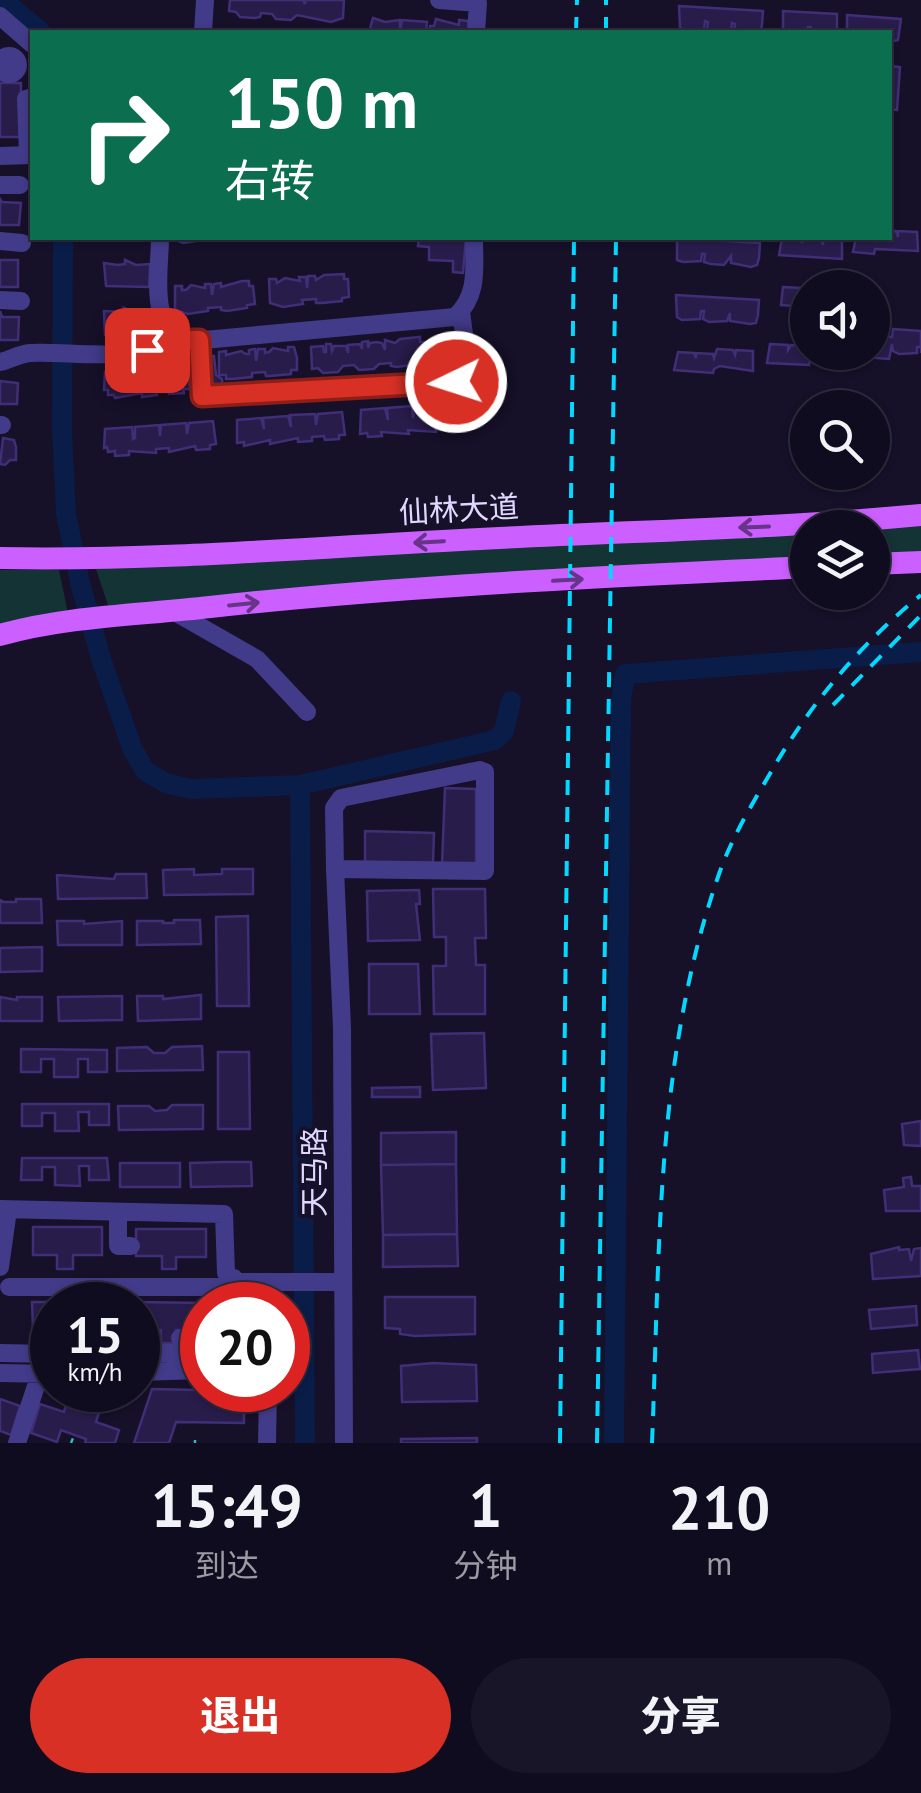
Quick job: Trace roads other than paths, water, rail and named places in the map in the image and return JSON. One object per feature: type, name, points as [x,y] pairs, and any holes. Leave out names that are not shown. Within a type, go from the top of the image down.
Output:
[{"type":"main road","name":"仙林大道","points":[[0,558],[93,558],[921,515]]},
{"type":"main road","points":[[890,563],[921,562]]},
{"type":"main road","points":[[0,634],[173,611],[447,588],[790,568]]},
{"type":"street","points":[[203,30],[205,0]]},
{"type":"street","points":[[439,0],[478,3],[476,30]]},
{"type":"street","points":[[0,16],[30,42]]},
{"type":"street","points":[[0,156],[30,155],[29,98],[14,67]]},
{"type":"street","points":[[0,184],[20,185]]},
{"type":"street","points":[[160,240],[160,311],[164,324],[174,335],[186,340],[454,317],[471,296],[475,280],[474,240]]},
{"type":"street","points":[[0,242],[22,243]]},
{"type":"street","points":[[0,300],[21,301]]},
{"type":"street","points":[[199,340],[202,396],[451,384],[459,380],[465,368],[461,311]]},
{"type":"street","points":[[0,362],[25,353],[152,350],[174,335]]},
{"type":"street","points":[[173,611],[256,660],[307,712]]},
{"type":"street","name":"天马路","points":[[335,869],[485,871],[485,772],[341,798],[334,808],[335,869],[338,900],[336,1282],[344,1443]]},
{"type":"street","points":[[0,1267],[4,1210],[224,1214],[226,1282]]},
{"type":"street","points":[[118,1212],[118,1246]]},
{"type":"street","points":[[310,1282],[336,1282]]},
{"type":"street","points":[[3,1286],[180,1288]]},
{"type":"street","points":[[0,1353],[30,1354]]},
{"type":"street","points":[[0,1373],[30,1374]]},
{"type":"street","points":[[17,1443],[30,1412]]},
{"type":"street","points":[[267,1443],[268,1412]]},
{"type":"waterway","points":[[3,0],[39,30]]},
{"type":"waterway","points":[[63,240],[62,430],[66,514],[101,659],[132,748],[145,771],[168,784],[192,789],[300,785],[495,740],[504,731],[511,701]]},
{"type":"waterway","points":[[614,1443],[621,700],[625,674],[921,652]]},
{"type":"waterway","points":[[300,785],[305,1443]]},
{"type":"railway","points":[[576,30],[577,0]]},
{"type":"railway","points":[[606,0],[606,30]]},
{"type":"railway","points":[[560,1443],[574,240]]},
{"type":"railway","points":[[597,1443],[616,240]]},
{"type":"railway","points":[[652,1443],[660,1227],[672,1084],[698,943],[719,874],[746,816],[808,714],[842,671],[921,595]]},
{"type":"railway","points":[[833,705],[921,615]]}]
